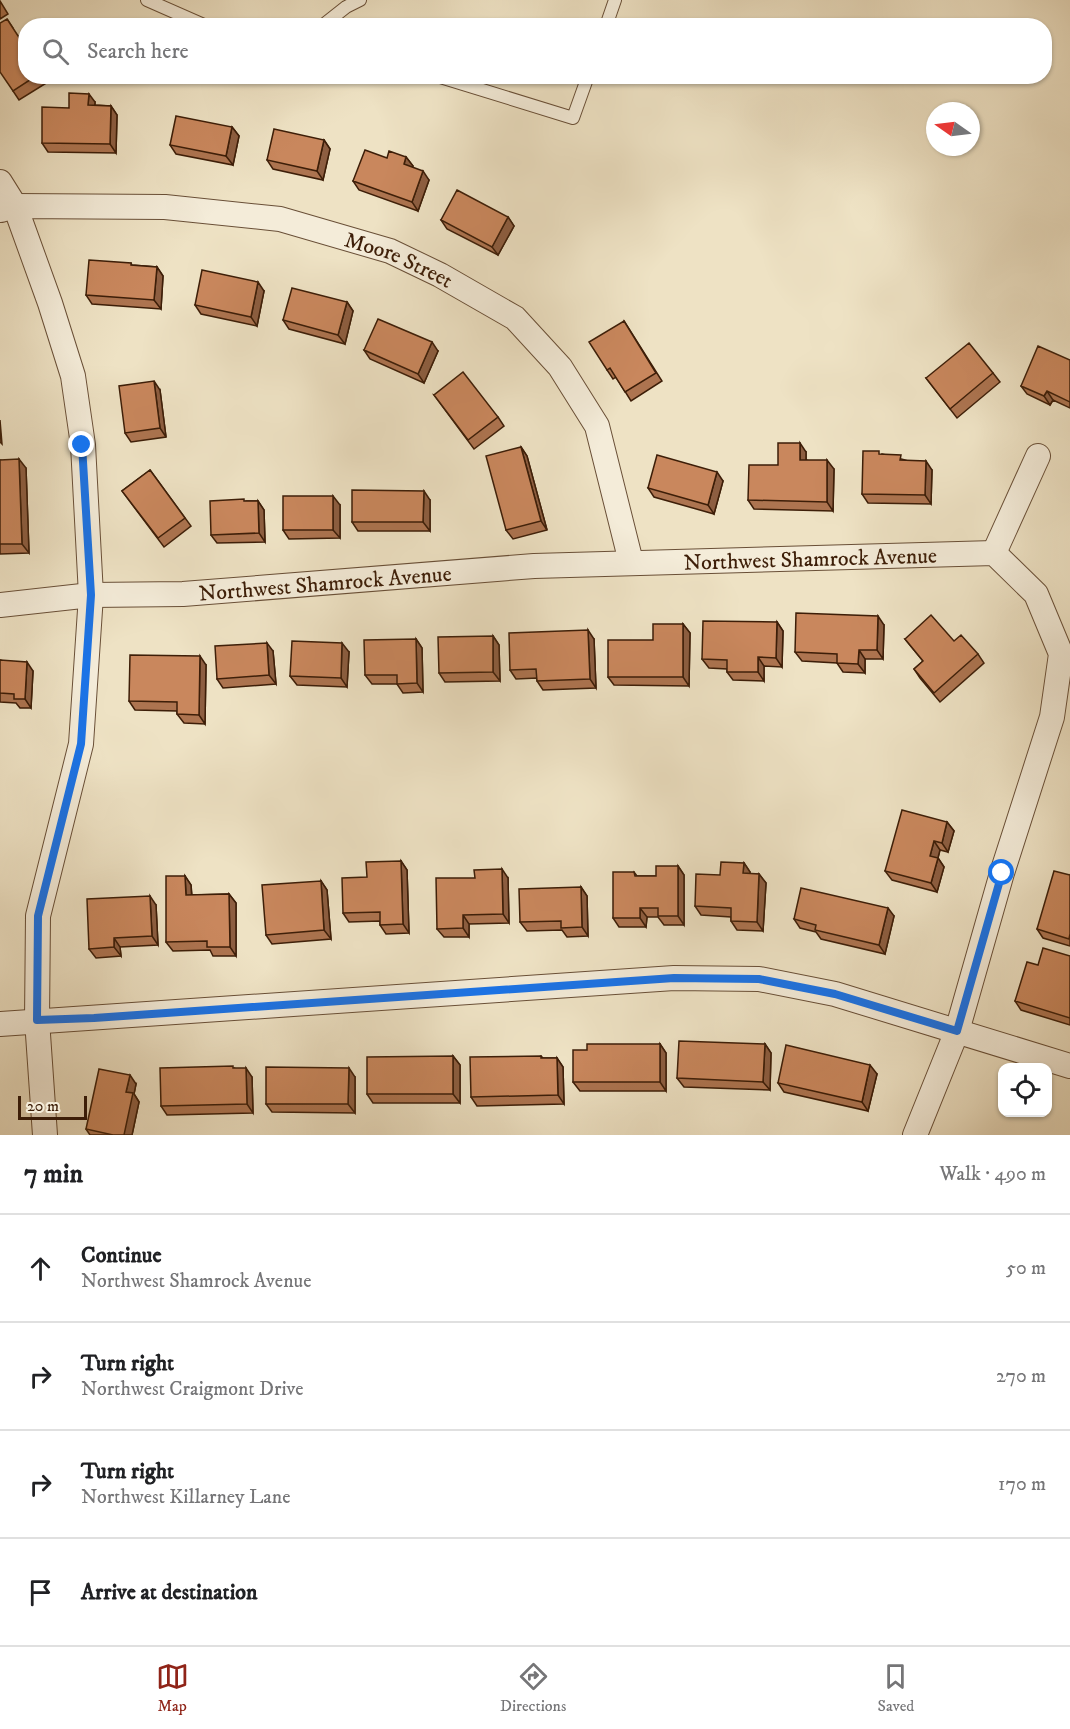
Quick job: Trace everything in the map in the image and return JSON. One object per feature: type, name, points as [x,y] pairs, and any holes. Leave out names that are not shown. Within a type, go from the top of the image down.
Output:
[{"type":"street","points":[[0,182],[7,208],[50,303],[73,376],[82,445],[91,595],[81,744],[38,916],[37,1020],[45,1135]]},
{"type":"street","name":"Moore Street","points":[[7,208],[165,207],[280,219],[390,251],[440,275],[515,318],[560,366],[597,426],[631,562]]},
{"type":"street","points":[[915,1135],[957,1031],[1002,873],[1052,717],[1061,654],[1036,594],[994,553],[1038,456]]},
{"type":"street","name":"Northwest Shamrock Avenue","points":[[0,605],[91,595],[183,594],[534,566],[994,553]]},
{"type":"street","points":[[0,1024],[674,978],[759,979],[835,994],[1070,1066]]},
{"type":"lane","points":[[147,0],[188,18]]},
{"type":"lane","points":[[332,18],[360,0]]},
{"type":"lane","points":[[609,18],[615,0]]},
{"type":"lane","points":[[463,84],[573,118],[585,84]]},
{"type":"building","points":[[7,19],[18,36],[18,84],[24,84],[13,91],[0,72],[0,23]]},
{"type":"building","points":[[69,93],[89,94],[88,105],[111,106],[110,144],[42,143],[42,107],[69,108]]},
{"type":"building","points":[[176,116],[232,127],[226,156],[170,145]]},
{"type":"building","points":[[274,129],[324,140],[317,171],[267,160]]},
{"type":"building","points":[[365,150],[387,158],[389,151],[406,157],[404,164],[423,171],[412,202],[353,181]]},
{"type":"building","points":[[457,190],[508,217],[492,247],[441,220]]},
{"type":"building","points":[[89,260],[157,267],[154,300],[86,295]]},
{"type":"building","points":[[202,270],[258,282],[251,317],[195,305]]},
{"type":"building","points":[[292,288],[347,302],[338,335],[283,320]]},
{"type":"building","points":[[378,319],[432,342],[418,374],[364,350]]},
{"type":"building","points":[[624,321],[656,373],[625,392],[610,368],[607,370],[589,342]]},
{"type":"building","points":[[969,343],[993,373],[950,409],[926,378]]},
{"type":"building","points":[[1038,346],[1070,360],[1070,402],[1047,391],[1044,396],[1021,386]]},
{"type":"building","points":[[463,372],[498,417],[468,440],[434,395]]},
{"type":"building","points":[[154,381],[160,428],[125,433],[119,386]]},
{"type":"building","points":[[778,443],[800,443],[800,460],[827,460],[827,502],[748,500],[749,465],[778,465]]},
{"type":"building","points":[[521,447],[541,521],[506,530],[486,456]]},
{"type":"building","points":[[863,451],[901,455],[900,460],[926,461],[925,495],[862,494]]},
{"type":"building","points":[[657,455],[717,472],[708,505],[648,488]]},
{"type":"building","points":[[19,459],[22,544],[0,544],[0,460]]},
{"type":"building","points":[[150,470],[185,518],[158,538],[122,491]]},
{"type":"building","points":[[352,490],[424,491],[423,522],[352,522]]},
{"type":"building","points":[[283,496],[333,496],[333,530],[283,530]]},
{"type":"building","points":[[244,499],[244,501],[258,501],[259,533],[211,535],[210,501]]},
{"type":"building","points":[[796,613],[878,616],[877,650],[859,650],[858,664],[837,663],[837,654],[795,652]]},
{"type":"building","points":[[931,615],[954,641],[961,635],[978,654],[934,693],[914,669],[923,661],[905,639]]},
{"type":"building","points":[[703,621],[777,622],[776,658],[758,657],[758,672],[727,672],[727,660],[702,659]]},
{"type":"building","points":[[653,624],[683,624],[683,677],[608,677],[608,640],[653,640]]},
{"type":"building","points":[[588,630],[590,679],[537,681],[536,669],[510,670],[509,633]]},
{"type":"building","points":[[493,636],[493,672],[439,673],[438,637]]},
{"type":"building","points":[[416,639],[417,683],[397,684],[397,675],[365,675],[364,640]]},
{"type":"building","points":[[292,641],[342,643],[341,678],[290,676]]},
{"type":"building","points":[[267,643],[269,675],[217,679],[215,646]]},
{"type":"building","points":[[130,655],[200,656],[199,715],[177,714],[177,702],[129,701]]},
{"type":"building","points":[[0,660],[27,662],[25,699],[14,699],[14,694],[0,693]]},
{"type":"building","points":[[902,810],[947,822],[942,843],[934,841],[930,856],[938,858],[931,883],[885,871]]},
{"type":"building","points":[[401,861],[403,924],[380,925],[380,912],[343,913],[342,878],[367,877],[366,862]]},
{"type":"building","points":[[721,862],[744,863],[743,873],[759,874],[757,922],[731,921],[731,908],[695,906],[696,874],[720,875]]},
{"type":"building","points":[[656,866],[678,866],[678,916],[658,916],[658,908],[640,908],[640,918],[613,918],[613,872],[634,872],[635,876],[656,876]]},
{"type":"building","points":[[502,869],[503,914],[463,915],[463,928],[437,929],[436,878],[475,878],[474,870]]},
{"type":"building","points":[[1054,871],[1070,875],[1069,939],[1037,929]]},
{"type":"building","points":[[166,876],[185,876],[186,895],[229,894],[230,947],[207,947],[207,941],[166,942]]},
{"type":"building","points":[[321,881],[324,930],[266,935],[262,885]]},
{"type":"building","points":[[581,887],[582,927],[561,928],[561,921],[520,922],[519,889]]},
{"type":"building","points":[[801,888],[888,908],[879,945],[815,930],[816,925],[794,919]]},
{"type":"building","points":[[150,896],[152,936],[114,938],[114,947],[89,949],[87,899]]},
{"type":"building","points":[[1043,948],[1070,956],[1070,1018],[1015,1001],[1027,962],[1038,965]]},
{"type":"building","points":[[679,1041],[765,1044],[763,1082],[677,1078]]},
{"type":"building","points":[[587,1044],[660,1044],[660,1082],[573,1082],[573,1050],[587,1050]]},
{"type":"building","points":[[786,1045],[870,1065],[862,1102],[778,1083]]},
{"type":"building","points":[[453,1056],[453,1094],[367,1094],[367,1057]]},
{"type":"building","points":[[541,1056],[541,1058],[557,1058],[558,1095],[471,1097],[470,1057]]},
{"type":"building","points":[[233,1066],[233,1068],[246,1068],[247,1104],[161,1106],[160,1068]]},
{"type":"building","points":[[266,1067],[349,1068],[348,1104],[266,1104]]},
{"type":"building","points":[[99,1069],[130,1075],[126,1092],[133,1093],[124,1135],[86,1129]]},
{"type":"route","points":[[82,445],[91,595],[81,744],[38,916],[37,1020],[674,978],[759,979],[835,994],[957,1031],[1002,873]]}]
